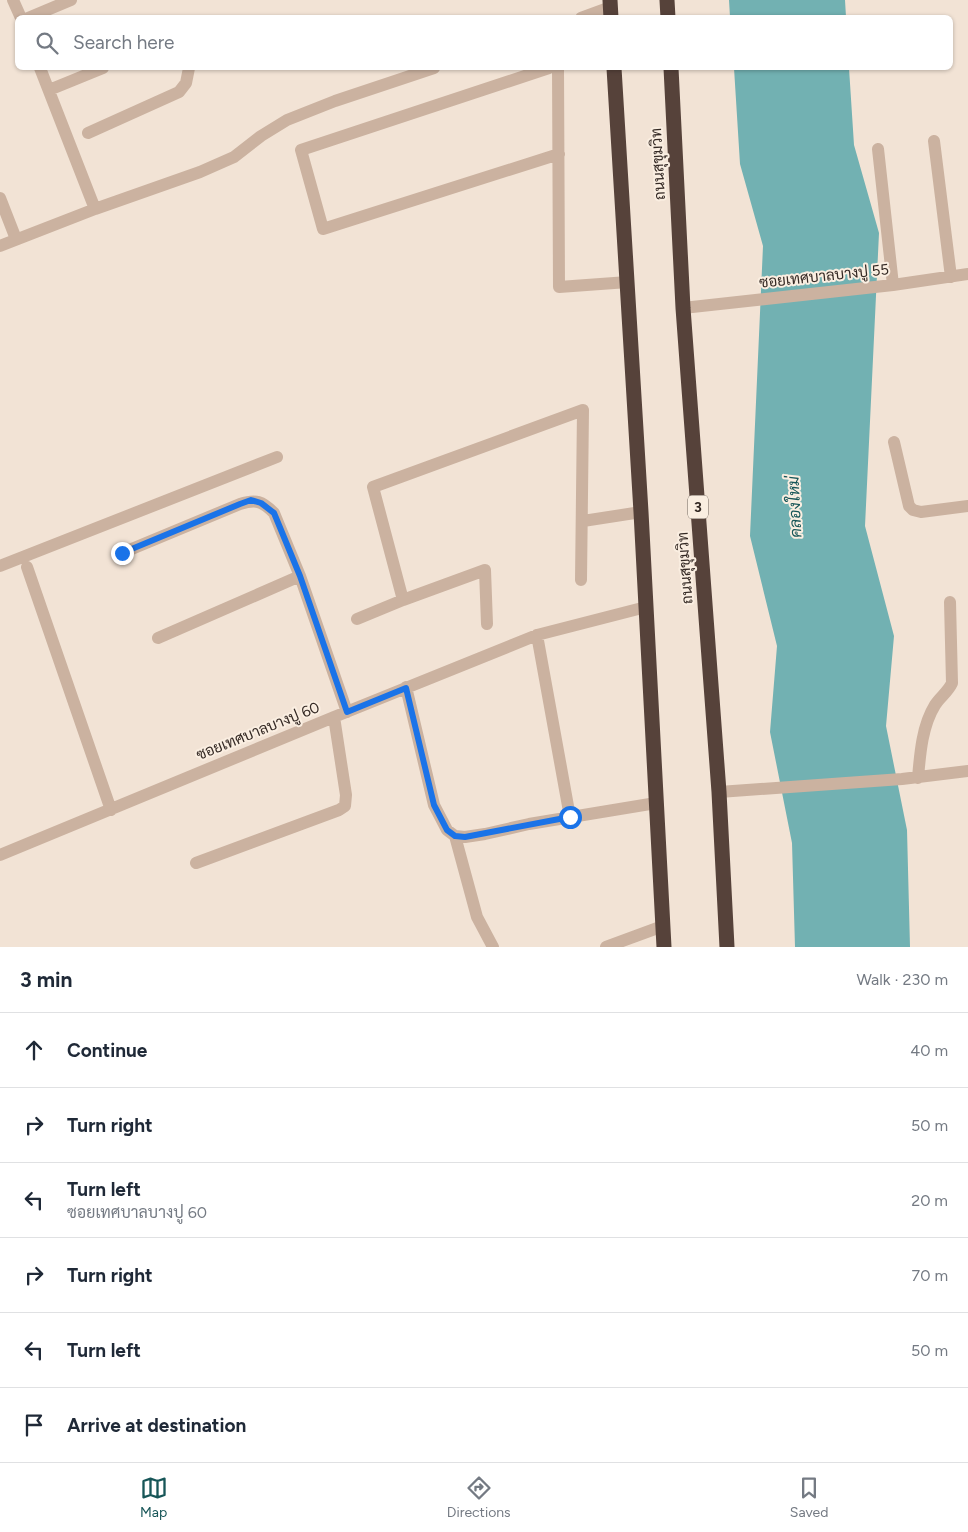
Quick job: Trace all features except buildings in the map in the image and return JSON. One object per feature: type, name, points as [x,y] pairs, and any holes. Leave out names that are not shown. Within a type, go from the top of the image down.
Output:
[{"type":"highway","points":[[667,0],[668,15]]},
{"type":"highway","points":[[614,70],[628,282],[664,947]]},
{"type":"highway","name":"ถนนสุขุมวิท","points":[[671,70],[683,308],[719,792],[726,947]]},
{"type":"street","points":[[13,0],[20,15]]},
{"type":"street","points":[[35,15],[72,0]]},
{"type":"street","points":[[590,15],[611,8]]},
{"type":"street","points":[[41,70],[95,209]]},
{"type":"street","points":[[49,90],[98,70]]},
{"type":"street","points":[[88,133],[179,92],[186,83],[189,70]]},
{"type":"street","points":[[0,246],[95,209],[200,172],[234,157],[261,136],[287,120],[428,70]]},
{"type":"street","points":[[543,70],[300,150],[322,229],[559,154]]},
{"type":"street","points":[[558,70],[559,287],[628,282]]},
{"type":"street","points":[[934,141],[951,277]]},
{"type":"street","points":[[878,149],[889,285]]},
{"type":"street","points":[[0,198],[16,240]]},
{"type":"street","name":"ซอยเทศบาลบางปู 55","points":[[683,308],[889,285],[968,274]]},
{"type":"street","points":[[403,600],[374,488],[584,410],[581,580]]},
{"type":"street","points":[[894,442],[909,506],[913,510],[920,512],[968,506]]},
{"type":"street","points":[[0,566],[277,457]]},
{"type":"street","points":[[122,553],[251,500],[261,503],[274,513],[300,576],[347,712]]},
{"type":"street","points":[[583,521],[641,512]]},
{"type":"street","points":[[27,567],[111,810]]},
{"type":"street","points":[[357,619],[485,570],[486,624]]},
{"type":"street","points":[[158,638],[300,576]]},
{"type":"street","points":[[918,778],[920,750],[928,720],[934,706],[952,684],[950,602]]},
{"type":"street","name":"ซอยเทศบาลบางปู 60","points":[[0,856],[537,635],[646,607]]},
{"type":"street","points":[[537,635],[570,817]]},
{"type":"street","points":[[406,688],[434,805],[447,830],[455,836],[465,837],[485,834],[570,817],[656,803]]},
{"type":"street","points":[[196,862],[339,810],[345,806],[346,795],[334,717]]},
{"type":"street","points":[[719,792],[918,778],[968,771]]},
{"type":"street","points":[[455,836],[477,917],[493,947]]},
{"type":"street","points":[[606,947],[663,926]]},
{"type":"water","points":[[729,0],[845,0],[846,15],[730,15]]},
{"type":"water","name":"คลองใหม่","points":[[734,70],[849,70],[854,145],[879,233],[865,526],[894,636],[886,726],[907,830],[910,947],[795,947],[792,843],[770,732],[777,646],[750,536],[763,246],[740,164]]},
{"type":"route","points":[[122,553],[251,500],[261,503],[274,513],[300,576],[347,712],[406,688],[434,805],[447,830],[455,836],[465,837],[570,817]]}]
